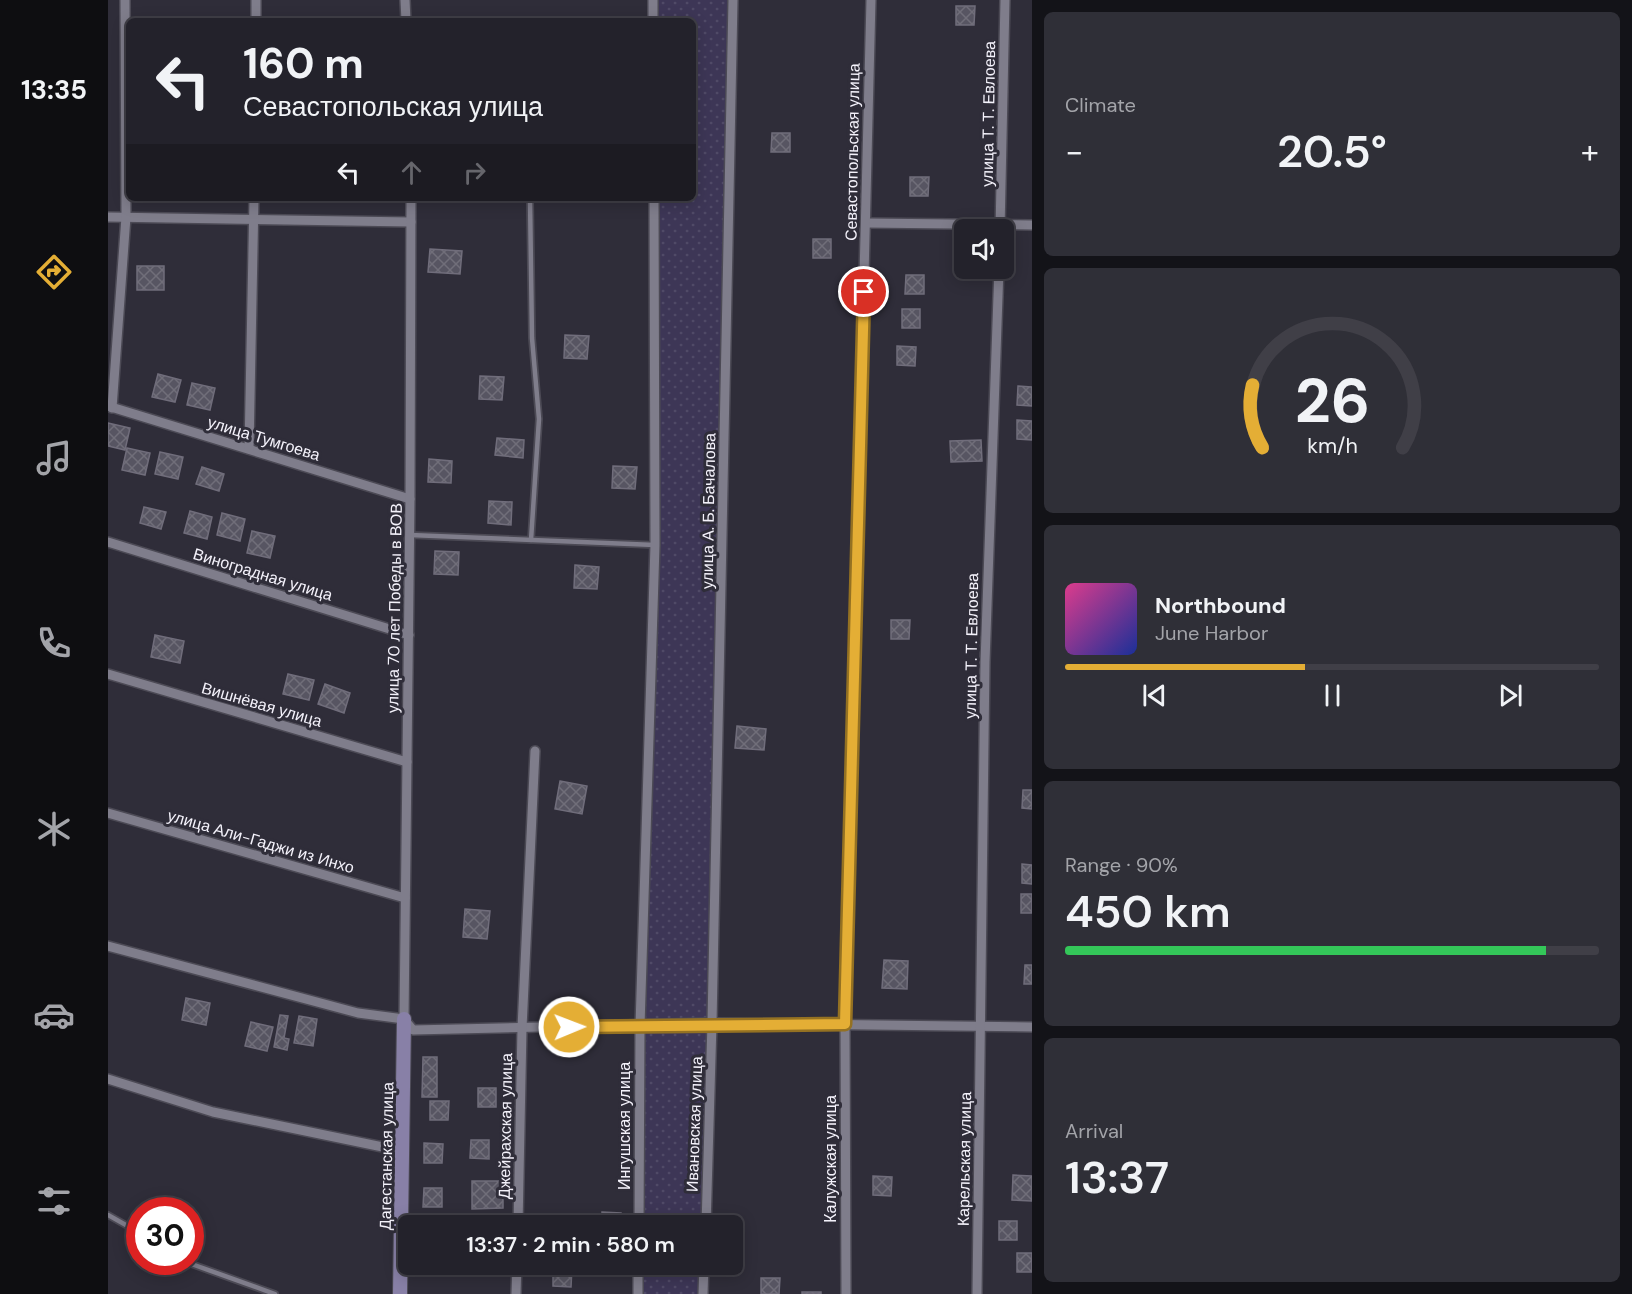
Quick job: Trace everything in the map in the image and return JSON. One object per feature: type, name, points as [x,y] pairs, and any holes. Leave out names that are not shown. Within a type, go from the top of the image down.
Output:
[{"type":"street","points":[[110,407],[126,217],[125,0]]},
{"type":"street","points":[[256,0],[256,18]]},
{"type":"street","points":[[405,0],[406,18]]},
{"type":"street","points":[[653,0],[653,18]]},
{"type":"street","name":"улица А. Б. Бачалова","points":[[712,1023],[733,0]]},
{"type":"street","name":"Севастопольская улица","points":[[845,1024],[871,0]]},
{"type":"street","name":"улица Т. Т. Евлоева","points":[[1000,219],[1005,0]]},
{"type":"street","points":[[249,449],[254,201]]},
{"type":"street","name":"улица 70 лет Победы в ВОВ","points":[[404,1019],[410,535],[411,201]]},
{"type":"street","name":"Ингушская улица","points":[[639,1215],[640,1026],[655,544],[654,201]]},
{"type":"street","points":[[108,217],[411,222]]},
{"type":"street","points":[[866,223],[954,226]]},
{"type":"street","points":[[1014,226],[1032,225]]},
{"type":"street","name":"улица Т. Т. Евлоева","points":[[982,1025],[985,662],[999,279]]},
{"type":"street","name":"улица Тумгоева","points":[[110,407],[410,499]]},
{"type":"street","name":"Виноградная улица","points":[[108,542],[409,635]]},
{"type":"street","name":"Вишнёвая улица","points":[[108,674],[407,762]]},
{"type":"street","name":"Джейрахская улица","points":[[518,1215],[522,1028],[535,751]]},
{"type":"street","name":"улица Али-Гаджи из Инхо","points":[[108,813],[405,898]]},
{"type":"street","points":[[108,946],[358,1013],[404,1019],[413,1030],[712,1023],[1032,1027]]},
{"type":"street","name":"Дагестанская улица","points":[[400,1294],[404,1019]]},
{"type":"street","name":"Ивановская улица","points":[[705,1215],[712,1023]]},
{"type":"street","name":"Калужская улица","points":[[845,1024],[846,1294]]},
{"type":"street","name":"Карельская улица","points":[[977,1294],[982,1025]]},
{"type":"street","points":[[108,1079],[213,1112],[402,1150]]},
{"type":"street","points":[[516,1294],[517,1275]]},
{"type":"street","points":[[638,1275],[638,1294]]},
{"type":"street","points":[[703,1294],[704,1275]]},
{"type":"lane","points":[[530,201],[532,338],[539,418],[531,540]]},
{"type":"lane","points":[[410,535],[655,544]]},
{"type":"lane","points":[[108,1215],[126,1225]]},
{"type":"lane","points":[[204,1269],[274,1294]]},
{"type":"shaded area","points":[[658,0],[729,0],[706,1215],[639,1215],[654,201],[696,201],[696,18],[657,18]]},
{"type":"shaded area","points":[[638,1275],[704,1275],[703,1294],[638,1294]]},
{"type":"building","points":[[956,6],[975,6],[974,25],[956,25]]},
{"type":"building","points":[[772,133],[790,133],[790,152],[771,152]]},
{"type":"building","points":[[910,177],[929,177],[928,196],[910,196]]},
{"type":"building","points":[[813,239],[831,239],[831,258],[813,258]]},
{"type":"building","points":[[430,249],[462,251],[460,274],[428,272]]},
{"type":"building","points":[[137,266],[164,266],[164,290],[137,290]]},
{"type":"building","points":[[906,275],[924,275],[924,294],[905,294]]},
{"type":"building","points":[[902,309],[920,309],[920,328],[902,328]]},
{"type":"building","points":[[565,335],[589,336],[587,359],[564,358]]},
{"type":"building","points":[[897,346],[916,347],[915,366],[897,365]]},
{"type":"building","points":[[158,374],[181,380],[175,402],[152,397]]},
{"type":"building","points":[[480,376],[504,377],[502,400],[479,399]]},
{"type":"building","points":[[192,383],[215,388],[210,410],[187,405]]},
{"type":"building","points":[[1018,386],[1032,387],[1032,406],[1017,405]]},
{"type":"building","points":[[1017,420],[1032,421],[1032,440],[1017,439]]},
{"type":"building","points":[[108,423],[130,428],[125,450],[108,446]]},
{"type":"building","points":[[497,438],[524,440],[523,458],[495,455]]},
{"type":"building","points":[[981,440],[982,461],[951,462],[950,441]]},
{"type":"building","points":[[127,448],[150,453],[145,475],[122,470]]},
{"type":"building","points":[[160,452],[183,457],[178,479],[155,474]]},
{"type":"building","points":[[429,459],[452,461],[451,483],[428,482]]},
{"type":"building","points":[[613,466],[637,467],[635,489],[612,488]]},
{"type":"building","points":[[202,467],[224,474],[219,491],[196,484]]},
{"type":"building","points":[[489,501],[512,502],[511,525],[488,523]]},
{"type":"building","points":[[144,507],[166,512],[161,529],[140,523]]},
{"type":"building","points":[[190,511],[212,517],[207,539],[184,533]]},
{"type":"building","points":[[222,513],[245,519],[240,541],[217,535]]},
{"type":"building","points":[[252,531],[275,536],[270,558],[247,553]]},
{"type":"building","points":[[435,551],[459,552],[458,575],[434,574]]},
{"type":"building","points":[[575,565],[599,567],[597,589],[574,588]]},
{"type":"building","points":[[891,620],[910,620],[909,639],[891,639]]},
{"type":"building","points":[[155,635],[184,641],[180,663],[151,657]]},
{"type":"building","points":[[288,674],[314,680],[309,700],[283,694]]},
{"type":"building","points":[[325,684],[350,693],[344,713],[318,704]]},
{"type":"building","points":[[737,726],[766,729],[764,750],[735,748]]},
{"type":"building","points":[[560,781],[587,786],[582,814],[555,809]]},
{"type":"building","points":[[1023,790],[1032,790],[1032,809],[1022,808]]},
{"type":"building","points":[[1022,864],[1032,865],[1032,884],[1022,883]]},
{"type":"building","points":[[1021,894],[1032,894],[1032,913],[1021,913]]},
{"type":"building","points":[[465,909],[490,911],[487,939],[463,937]]},
{"type":"building","points":[[884,960],[908,961],[907,989],[882,988]]},
{"type":"building","points":[[1025,965],[1032,965],[1032,984],[1024,984]]},
{"type":"building","points":[[186,998],[210,1003],[206,1025],[182,1020]]},
{"type":"building","points":[[280,1015],[288,1016],[284,1038],[289,1039],[287,1050],[274,1047]]},
{"type":"building","points":[[299,1016],[317,1019],[313,1046],[294,1043]]},
{"type":"building","points":[[251,1022],[273,1027],[267,1051],[245,1046]]},
{"type":"building","points":[[423,1057],[437,1057],[437,1097],[422,1097]]},
{"type":"building","points":[[478,1088],[496,1088],[496,1107],[478,1107]]},
{"type":"building","points":[[430,1101],[449,1101],[448,1120],[430,1120]]},
{"type":"building","points":[[471,1140],[489,1140],[489,1159],[470,1158]]},
{"type":"building","points":[[424,1143],[443,1144],[442,1163],[424,1163]]},
{"type":"building","points":[[1013,1175],[1032,1176],[1032,1201],[1012,1200]]},
{"type":"building","points":[[873,1176],[892,1177],[891,1196],[873,1195]]},
{"type":"building","points":[[472,1181],[503,1181],[503,1208],[472,1209]]},
{"type":"building","points":[[424,1188],[442,1188],[442,1207],[423,1207]]},
{"type":"building","points":[[602,1212],[621,1213],[621,1215],[602,1215]]},
{"type":"building","points":[[999,1221],[1017,1221],[1017,1240],[999,1240]]},
{"type":"building","points":[[1017,1253],[1032,1253],[1032,1272],[1017,1272]]},
{"type":"building","points":[[553,1275],[572,1275],[571,1287],[553,1286]]},
{"type":"building","points":[[761,1278],[780,1278],[779,1294],[761,1294]]},
{"type":"building","points":[[802,1292],[821,1292],[821,1294],[802,1294]]},
{"type":"route","points":[[569,1027],[712,1023],[845,1024],[864,292]]}]
